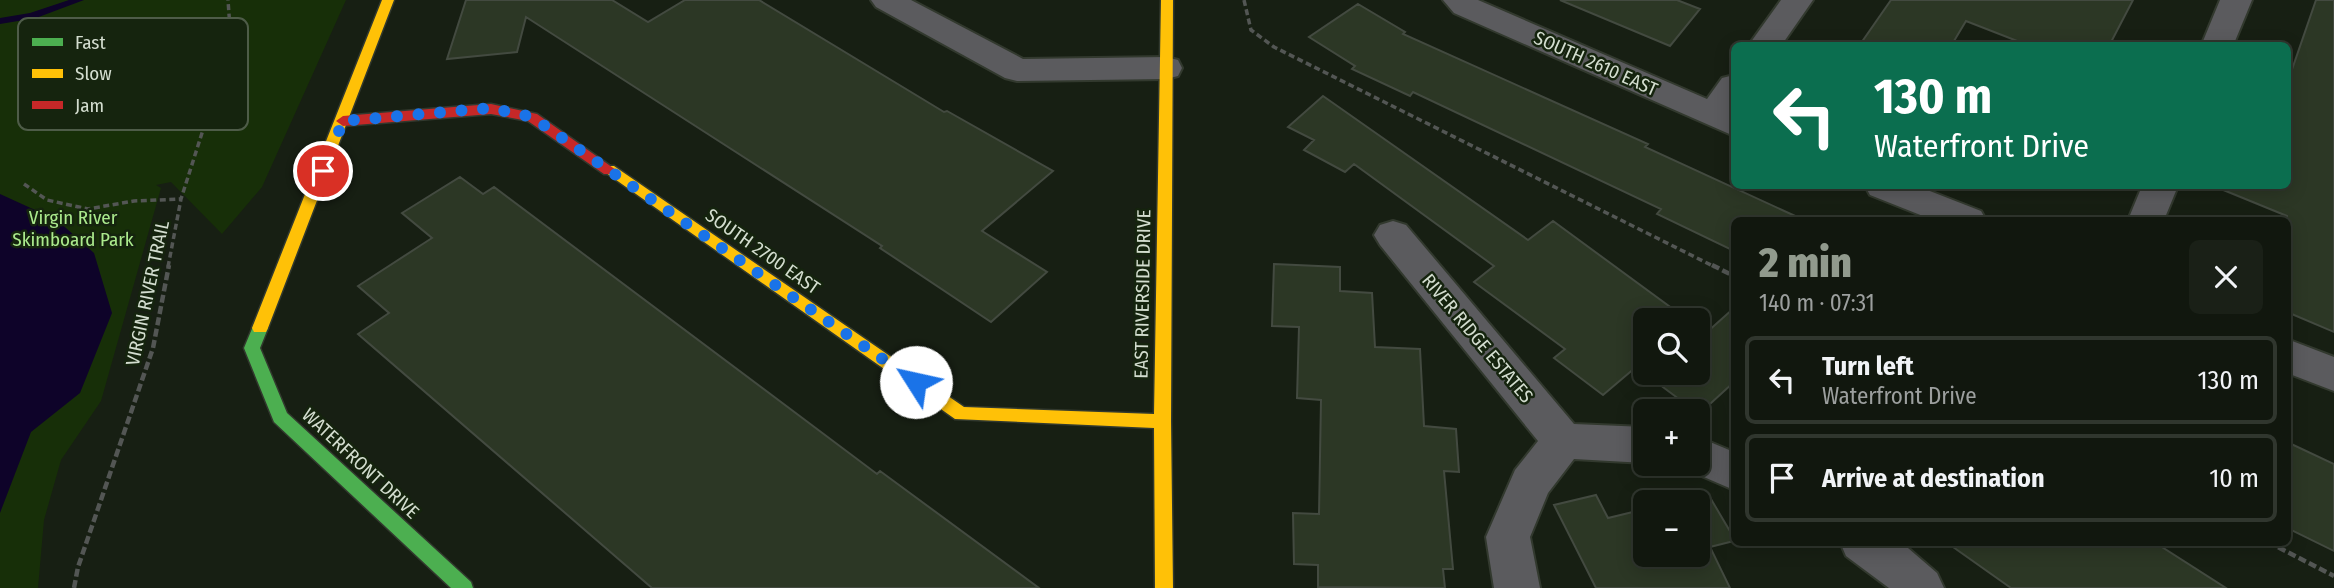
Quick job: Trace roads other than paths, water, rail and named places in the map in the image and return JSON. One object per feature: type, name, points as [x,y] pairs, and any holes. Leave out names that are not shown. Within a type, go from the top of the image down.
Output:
[{"type":"street","name":"WATERFRONT DRIVE","points":[[388,0],[343,121],[252,348],[280,416],[464,588]]},
{"type":"street","points":[[887,0],[1017,70],[1166,68]]},
{"type":"street","name":"EAST RIVERSIDE DRIVE","points":[[1164,588],[1162,421],[1167,0]]},
{"type":"street","name":"SOUTH 2610 EAST","points":[[1459,0],[1465,6],[1723,119]]},
{"type":"street","points":[[1767,42],[1797,0]]},
{"type":"street","points":[[2219,42],[2236,0]]},
{"type":"street","points":[[1723,119],[1731,95]]},
{"type":"street","name":"SOUTH 2700 EAST","points":[[343,121],[491,108],[532,117],[961,414],[1162,421]]},
{"type":"street","points":[[1890,189],[1960,217]]},
{"type":"street","points":[[2147,217],[2160,189]]},
{"type":"street","name":"RIVER RIDGE ESTATES","points":[[1393,235],[1563,442]]},
{"type":"street","points":[[2291,357],[2334,375]]},
{"type":"street","points":[[1517,588],[1507,537],[1530,483],[1563,442],[1633,445]]},
{"type":"street","points":[[1710,461],[1731,471]]},
{"type":"street","points":[[1868,546],[1921,588]]},
{"type":"waterway","points":[[19,18],[79,0]]},
{"type":"waterway","points":[[0,21],[18,18]]},
{"type":"park label","name":"Virgin River Skimboard Park","points":[[73,228]]}]
